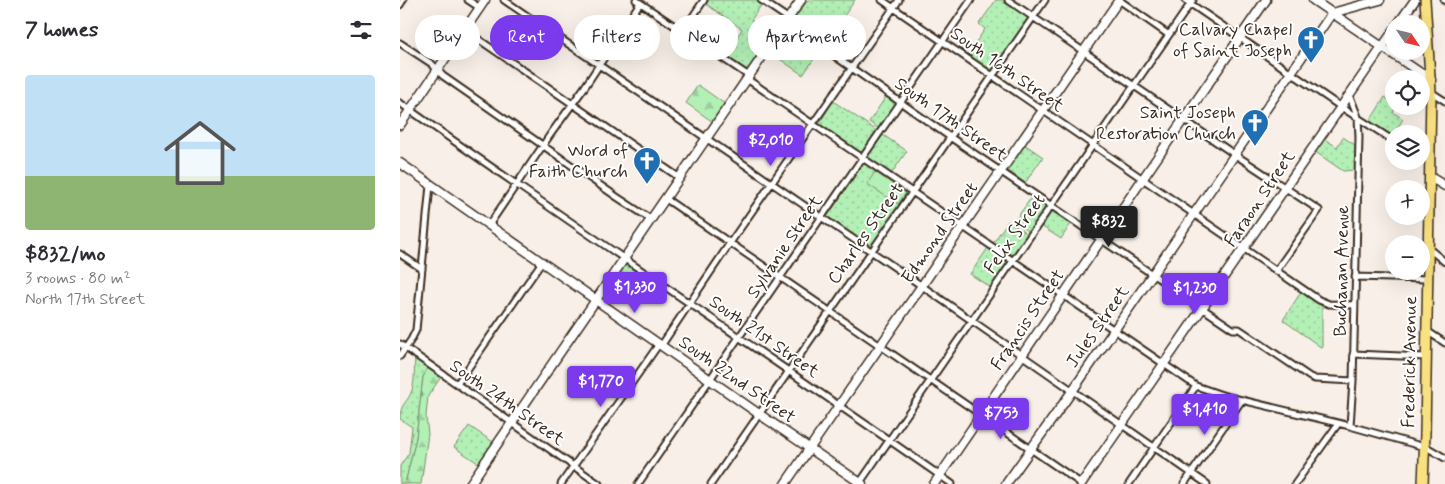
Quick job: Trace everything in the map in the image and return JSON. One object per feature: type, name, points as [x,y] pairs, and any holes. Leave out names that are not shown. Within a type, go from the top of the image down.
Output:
[{"type":"main road","name":"Frederick Avenue","points":[[1425,0],[1431,80],[1430,165]]},
{"type":"main road","name":"Frederick Avenue","points":[[1428,235],[1430,170]]},
{"type":"main road","name":"Frederick Avenue","points":[[1423,484],[1427,280]]},
{"type":"street","points":[[400,5],[403,0]]},
{"type":"street","points":[[468,0],[480,8]]},
{"type":"street","points":[[475,15],[485,0]]},
{"type":"street","points":[[504,0],[972,320],[1207,484]]},
{"type":"street","points":[[694,15],[704,0]]},
{"type":"street","name":"South 17th Street","points":[[761,0],[780,15]]},
{"type":"street","points":[[790,15],[801,0]]},
{"type":"street","name":"South 16th Street","points":[[882,0],[1276,272],[1324,303],[1354,305]]},
{"type":"street","points":[[561,484],[690,303],[899,0]]},
{"type":"street","name":"Sylvanie Street","points":[[638,484],[972,0]]},
{"type":"street","points":[[1008,0],[1183,120],[1319,210],[1276,272]]},
{"type":"street","name":"Charles Street","points":[[711,484],[1044,0]]},
{"type":"street","points":[[1119,0],[1169,35]]},
{"type":"street","name":"Edmond Street","points":[[785,484],[1119,0]]},
{"type":"street","points":[[1184,0],[1192,2],[1240,38],[1385,135]]},
{"type":"street","name":"Francis Street","points":[[934,484],[1266,0]]},
{"type":"street","points":[[1314,0],[1431,80]]},
{"type":"street","points":[[1332,13],[1380,0]]},
{"type":"street","points":[[1404,15],[1415,0]]},
{"type":"street","points":[[489,225],[599,66],[638,1],[670,22]]},
{"type":"street","name":"Felix Street","points":[[861,484],[1012,261],[1192,2]]},
{"type":"street","name":"Jules Street","points":[[1006,484],[1073,390],[1332,13]]},
{"type":"street","points":[[480,41],[680,178]]},
{"type":"street","points":[[400,43],[432,64],[443,76],[652,220]]},
{"type":"street","name":"Faraon Street","points":[[1081,484],[1385,43]]},
{"type":"street","points":[[400,125],[444,60]]},
{"type":"street","points":[[724,60],[862,158],[1196,386],[1242,400],[1350,426],[1432,450],[1445,458]]},
{"type":"street","points":[[470,484],[597,301],[760,60]]},
{"type":"street","name":"South 17th Street","points":[[841,60],[950,137],[1232,329],[1239,329],[1310,377],[1315,379],[1353,380]]},
{"type":"street","points":[[1431,92],[1445,101]]},
{"type":"street","name":"Buchanan Avenue","points":[[1349,94],[1358,117],[1359,138],[1353,380],[1350,426]]},
{"type":"street","name":"South 21st Street","points":[[400,103],[891,440],[952,484]]},
{"type":"street","name":"South 22nd Street","points":[[400,163],[861,484]]},
{"type":"street","points":[[1430,177],[1445,186]]},
{"type":"street","points":[[400,356],[416,330],[430,184]]},
{"type":"street","points":[[666,199],[1081,484]]},
{"type":"street","points":[[1430,250],[1445,262]]},
{"type":"street","points":[[400,254],[422,269]]},
{"type":"street","points":[[457,384],[542,262]]},
{"type":"street","points":[[1355,278],[1385,278]]},
{"type":"street","points":[[1426,331],[1445,343]]},
{"type":"street","name":"South 24th Street","points":[[400,344],[599,484]]},
{"type":"street","points":[[1353,354],[1426,357]]},
{"type":"street","points":[[1129,484],[1196,386]]},
{"type":"street","points":[[1184,484],[1242,400]]},
{"type":"street","points":[[1295,484],[1338,424]]},
{"type":"green space","points":[[709,0],[757,0],[762,4],[754,15],[748,15],[748,60],[756,60],[749,70],[745,70],[731,60],[738,60],[738,35],[742,29],[738,26],[738,15],[722,15],[706,4]]},
{"type":"green space","points":[[808,0],[855,0],[845,15],[797,15]]},
{"type":"green space","points":[[996,0],[1004,0],[1028,18],[991,72],[967,55],[985,29],[979,24]]},
{"type":"green space","points":[[781,60],[813,60],[803,75]]},
{"type":"green space","points":[[698,85],[725,104],[713,122],[686,103]]},
{"type":"green space","points":[[887,95],[897,103],[879,129],[869,122]]},
{"type":"green space","points":[[1385,97],[1385,115],[1397,115],[1403,119],[1399,125],[1385,125],[1385,132],[1370,121]]},
{"type":"green space","points":[[833,101],[877,131],[863,152],[859,152],[819,124]]},
{"type":"green space","points":[[883,135],[907,151],[891,174],[868,158]]},
{"type":"green space","points":[[1343,137],[1355,145],[1355,170],[1343,171],[1314,151],[1323,138],[1337,147]]},
{"type":"green space","points":[[1024,144],[1043,157],[1025,183],[1007,170]]},
{"type":"green space","points":[[865,163],[908,193],[871,247],[827,217]]},
{"type":"green space","points":[[875,172],[906,193],[898,204],[867,184]]},
{"type":"green space","points":[[1033,195],[1047,206],[1029,232],[1014,222]]},
{"type":"green space","points":[[1052,210],[1072,222],[1061,239],[1041,226]]},
{"type":"green space","points":[[1008,221],[1028,234],[1013,256],[993,243]]},
{"type":"green space","points":[[988,248],[1008,262],[991,288],[970,274]]},
{"type":"green space","points":[[626,264],[653,281],[640,299],[614,281]]},
{"type":"green space","points":[[1301,292],[1322,306],[1322,348],[1283,320]]},
{"type":"green space","points":[[415,358],[428,368],[423,377],[416,438],[405,484],[400,484],[400,466],[409,453],[412,427],[400,419],[400,414],[413,386]]},
{"type":"green space","points":[[428,368],[441,377],[428,396],[426,416],[428,434],[421,484],[405,484],[416,438],[423,377]]},
{"type":"green space","points":[[469,426],[493,442],[478,463],[454,447]]},
{"type":"place","name":"Calvary Chapel of Saint Joseph","points":[[1311,64]]},
{"type":"place","name":"Saint Joseph Restoration Church","points":[[1255,147]]},
{"type":"place","name":"Word of Faith Church","points":[[647,185]]}]
